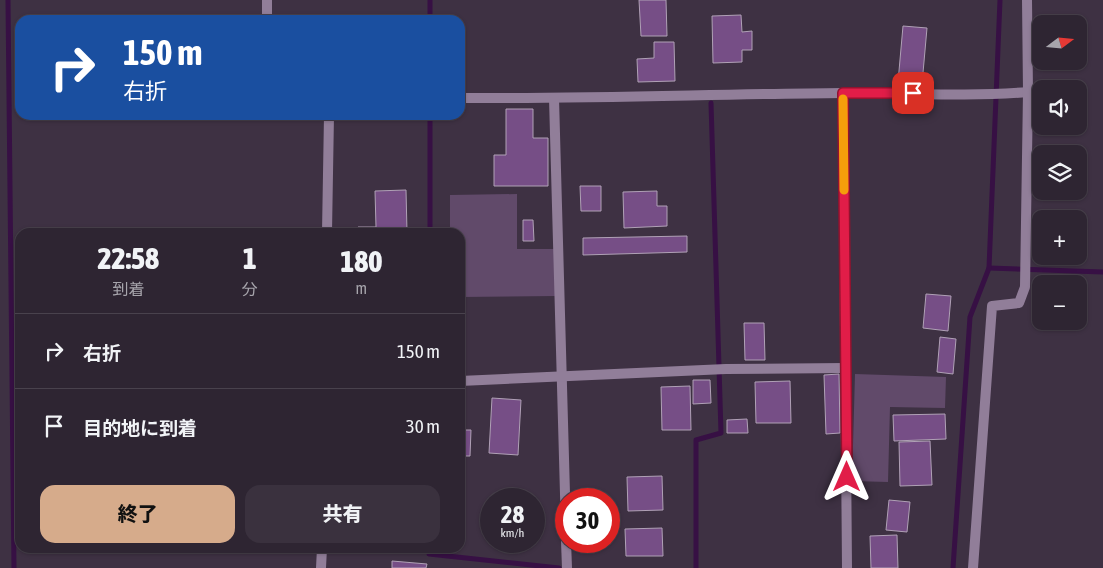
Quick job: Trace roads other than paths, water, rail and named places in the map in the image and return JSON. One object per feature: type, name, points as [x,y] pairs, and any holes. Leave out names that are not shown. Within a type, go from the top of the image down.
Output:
[{"type":"street","points":[[266,0],[266,15]]},
{"type":"street","points":[[973,568],[992,306],[1020,303],[1025,287],[1028,92],[1027,0]]},
{"type":"street","points":[[465,98],[843,93],[983,94],[1028,92]]},
{"type":"street","points":[[843,93],[848,568]]},
{"type":"street","points":[[554,98],[565,488]]},
{"type":"street","points":[[328,228],[329,120]]},
{"type":"street","points":[[465,381],[726,369],[846,368]]},
{"type":"street","points":[[321,568],[322,553]]},
{"type":"waterway","points":[[8,0],[14,568]]},
{"type":"waterway","points":[[430,0],[430,15]]},
{"type":"waterway","points":[[953,568],[970,317],[989,268],[1000,0]]},
{"type":"waterway","points":[[696,568],[696,440],[721,433],[711,103]]},
{"type":"waterway","points":[[430,120],[430,228]]},
{"type":"waterway","points":[[989,268],[1103,272]]},
{"type":"waterway","points":[[429,553],[559,568]]}]
